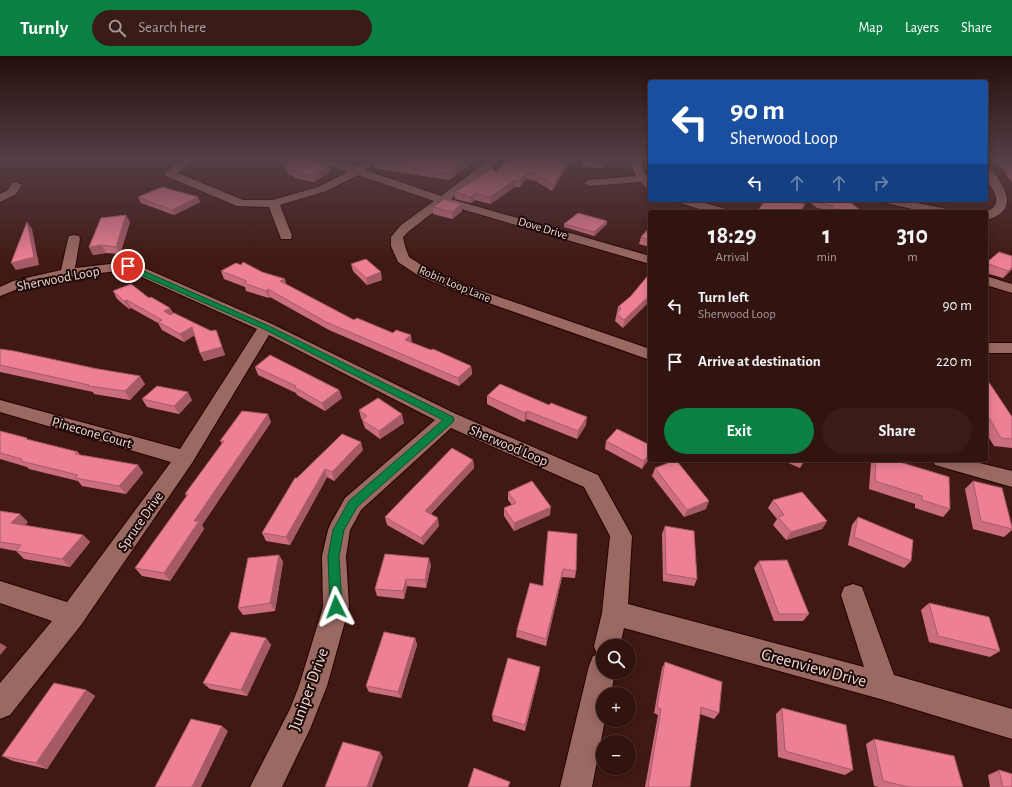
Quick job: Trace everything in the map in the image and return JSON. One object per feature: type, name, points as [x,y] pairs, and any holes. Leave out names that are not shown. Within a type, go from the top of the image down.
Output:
[{"type":"street","points":[[0,199],[10,193]]},
{"type":"street","points":[[215,193],[241,204],[274,203],[308,193]]},
{"type":"street","name":"Dove Drive","points":[[422,193],[648,259]]},
{"type":"street","name":"Robin Loop Lane","points":[[451,193],[405,228],[397,237],[398,246],[403,259],[424,273],[471,292],[648,354]]},
{"type":"street","points":[[988,216],[1001,214],[1008,207],[1009,200],[1007,193]]},
{"type":"street","points":[[688,202],[715,210]]},
{"type":"street","points":[[895,202],[934,210]]},
{"type":"street","points":[[274,203],[286,236]]},
{"type":"street","points":[[67,273],[74,239]]},
{"type":"street","name":"Sherwood Loop","points":[[0,292],[18,284],[67,273],[128,266],[266,327],[450,419],[591,481],[621,536],[615,613],[609,639]]},
{"type":"street","points":[[988,281],[1012,289]]},
{"type":"street","name":"Spruce Drive","points":[[0,705],[72,616],[185,458],[266,327]]},
{"type":"street","points":[[988,348],[1012,348]]},
{"type":"street","name":"Pinecone Court","points":[[0,406],[185,458]]},
{"type":"street","name":"Juniper Drive","points":[[266,787],[300,719],[313,686],[336,607],[334,556],[339,530],[353,504],[450,419]]},
{"type":"street","points":[[949,462],[1012,479]]},
{"type":"street","points":[[0,592],[72,616]]},
{"type":"street","points":[[853,595],[884,686]]},
{"type":"street","name":"Greenview Drive","points":[[615,613],[884,686],[1012,724]]},
{"type":"street","points":[[576,787],[600,679]]},
{"type":"building","points":[[147,193],[184,193],[198,197],[172,210],[138,197]]},
{"type":"building","points":[[459,193],[475,193],[471,197]]},
{"type":"building","points":[[475,193],[496,193],[490,197]]},
{"type":"building","points":[[444,199],[462,204],[452,212],[433,207]]},
{"type":"building","points":[[764,202],[794,202],[805,204],[801,210],[759,209]]},
{"type":"building","points":[[818,202],[850,202],[860,210],[832,210],[833,206]]},
{"type":"building","points":[[578,213],[607,221],[594,232],[564,224]]},
{"type":"building","points":[[126,215],[116,247],[102,245],[89,247],[101,218]]},
{"type":"building","points":[[27,222],[34,257],[11,263]]},
{"type":"building","points":[[648,229],[648,239],[641,237]]},
{"type":"building","points":[[999,252],[1012,256],[1012,267],[1008,271],[988,264],[988,261]]},
{"type":"building","points":[[366,259],[381,272],[366,278],[351,264]]},
{"type":"building","points":[[243,262],[262,272],[285,279],[280,281],[354,320],[357,318],[393,333],[396,330],[411,335],[405,340],[431,350],[433,349],[471,366],[458,378],[326,322],[268,289],[266,291],[244,283],[247,281],[221,271],[236,263],[241,265]]},
{"type":"building","points":[[648,275],[648,297],[624,320],[617,314],[621,308],[618,307],[631,296]]},
{"type":"building","points":[[131,284],[149,298],[151,297],[170,308],[164,311],[170,315],[174,313],[211,331],[216,330],[222,347],[200,353],[192,327],[180,334],[158,322],[162,320],[127,300],[124,301],[113,291]]},
{"type":"building","points":[[0,349],[92,368],[140,376],[125,391],[88,386],[89,385],[0,365]]},
{"type":"building","points":[[270,355],[339,390],[322,403],[294,387],[296,386],[255,367]]},
{"type":"building","points":[[988,381],[1012,417],[1012,439],[1001,438],[988,416]]},
{"type":"building","points":[[500,384],[549,405],[551,403],[587,417],[578,431],[527,411],[525,413],[487,396]]},
{"type":"building","points":[[157,386],[188,392],[174,406],[142,399]]},
{"type":"building","points":[[378,398],[402,414],[379,431],[362,420],[367,416],[359,410]]},
{"type":"building","points":[[242,411],[268,414],[194,521],[199,521],[164,573],[135,568],[188,494],[185,494],[224,441],[220,441]]},
{"type":"building","points":[[617,429],[648,444],[648,456],[644,461],[606,441]]},
{"type":"building","points":[[0,431],[78,452],[75,454],[138,465],[119,486],[75,478],[78,475],[21,461],[22,459],[0,453]]},
{"type":"building","points":[[342,434],[361,442],[332,472],[325,469],[286,537],[262,533],[295,478],[297,478]]},
{"type":"building","points":[[452,448],[473,460],[425,511],[438,518],[421,538],[385,517]]},
{"type":"building","points":[[671,462],[678,462],[709,501],[687,510],[655,468]]},
{"type":"building","points":[[876,462],[900,462],[949,477],[950,509],[922,500],[922,496],[875,481]]},
{"type":"building","points":[[532,481],[551,507],[514,523],[504,508],[516,503],[508,492]]},
{"type":"building","points":[[973,481],[1002,488],[1012,529],[981,521]]},
{"type":"building","points":[[802,492],[827,521],[791,532],[778,517],[784,515],[773,500]]},
{"type":"building","points":[[0,511],[20,514],[11,523],[83,535],[62,559],[16,551],[21,545],[0,542]]},
{"type":"building","points":[[858,517],[913,540],[911,561],[854,537]]},
{"type":"building","points":[[665,526],[694,531],[697,579],[666,574]]},
{"type":"building","points":[[548,531],[577,534],[576,571],[563,569],[546,639],[517,630],[530,583],[543,586]]},
{"type":"building","points":[[385,554],[429,558],[425,580],[406,579],[403,591],[375,589]]},
{"type":"building","points":[[279,555],[270,603],[238,608],[248,558]]},
{"type":"building","points":[[787,560],[809,614],[779,614],[759,561]]},
{"type":"building","points":[[929,603],[989,617],[1000,651],[938,636]]},
{"type":"building","points":[[231,632],[266,638],[241,690],[203,683]]},
{"type":"building","points":[[384,632],[415,638],[398,692],[366,686]]},
{"type":"building","points":[[508,658],[540,667],[525,725],[492,715]]},
{"type":"building","points":[[665,662],[722,682],[719,713],[701,707],[690,787],[648,787],[661,709],[657,707]]},
{"type":"building","points":[[54,683],[86,690],[36,763],[2,756]]},
{"type":"building","points":[[782,708],[846,725],[853,770],[785,751]]},
{"type":"building","points":[[191,719],[222,726],[192,787],[155,787]]},
{"type":"building","points":[[874,739],[954,756],[963,787],[909,787],[883,781]]},
{"type":"building","points":[[343,742],[380,752],[367,787],[325,787]]},
{"type":"building","points":[[474,768],[510,782],[508,787],[468,787]]},
{"type":"building","points":[[999,770],[1012,774],[1012,787],[1003,787]]},
{"type":"route","points":[[128,266],[266,327],[450,419],[353,504],[339,530],[334,556],[336,607]]}]
